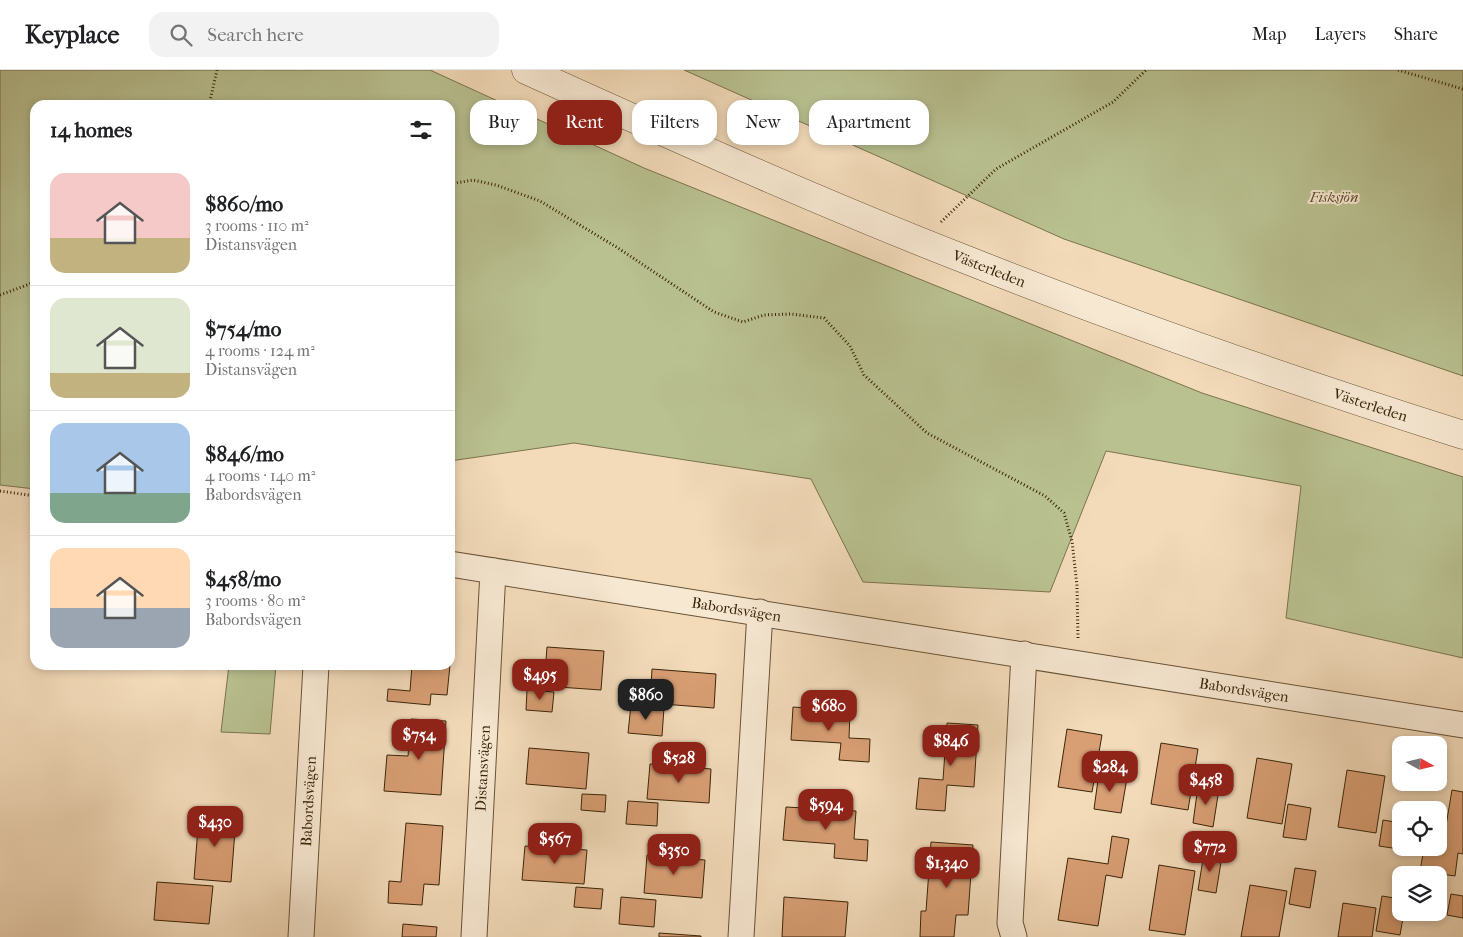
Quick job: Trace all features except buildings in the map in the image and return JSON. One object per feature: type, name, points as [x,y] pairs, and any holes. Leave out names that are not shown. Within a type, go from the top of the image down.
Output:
[{"type":"street","name":"Västerleden","points":[[526,70],[674,137],[928,244],[1243,362],[1463,435]]},
{"type":"street","name":"Babordsvägen","points":[[455,565],[1024,654],[1463,726]]},
{"type":"street","name":"Distansvägen","points":[[474,937],[493,570]]},
{"type":"street","points":[[741,937],[760,612]]},
{"type":"street","points":[[1014,937],[1010,923],[1024,654]]},
{"type":"street","name":"Babordsvägen","points":[[301,937],[316,670]]},
{"type":"path","points":[[210,100],[217,70]]},
{"type":"path","points":[[928,244],[940,223],[996,169],[1113,102],[1146,70]]},
{"type":"path","points":[[1398,70],[1463,88]]},
{"type":"path","points":[[455,183],[473,180],[496,185],[540,201],[618,248],[714,312],[743,322],[764,316],[791,314],[824,318],[850,346],[864,375],[927,433],[1044,496],[1064,513],[1072,541],[1077,586],[1079,663]]},
{"type":"path","points":[[0,295],[30,284]]},
{"type":"path","points":[[0,491],[30,495]]},
{"type":"green space","points":[[0,70],[430,70],[496,100],[470,100],[470,145],[537,145],[537,119],[547,124],[547,145],[594,145],[644,168],[1202,393],[1463,477],[1463,658],[1286,618],[1301,486],[1106,451],[1050,592],[863,582],[811,479],[574,443],[455,460],[455,100],[30,100],[30,488],[0,485]]},
{"type":"green space","name":"Fisksjön","points":[[684,70],[1463,70],[1463,376],[1064,239],[853,145],[929,145],[929,100],[809,100],[809,126],[799,121],[799,100],[751,100]]},
{"type":"green space","points":[[228,670],[276,670],[270,734],[221,732]]}]
